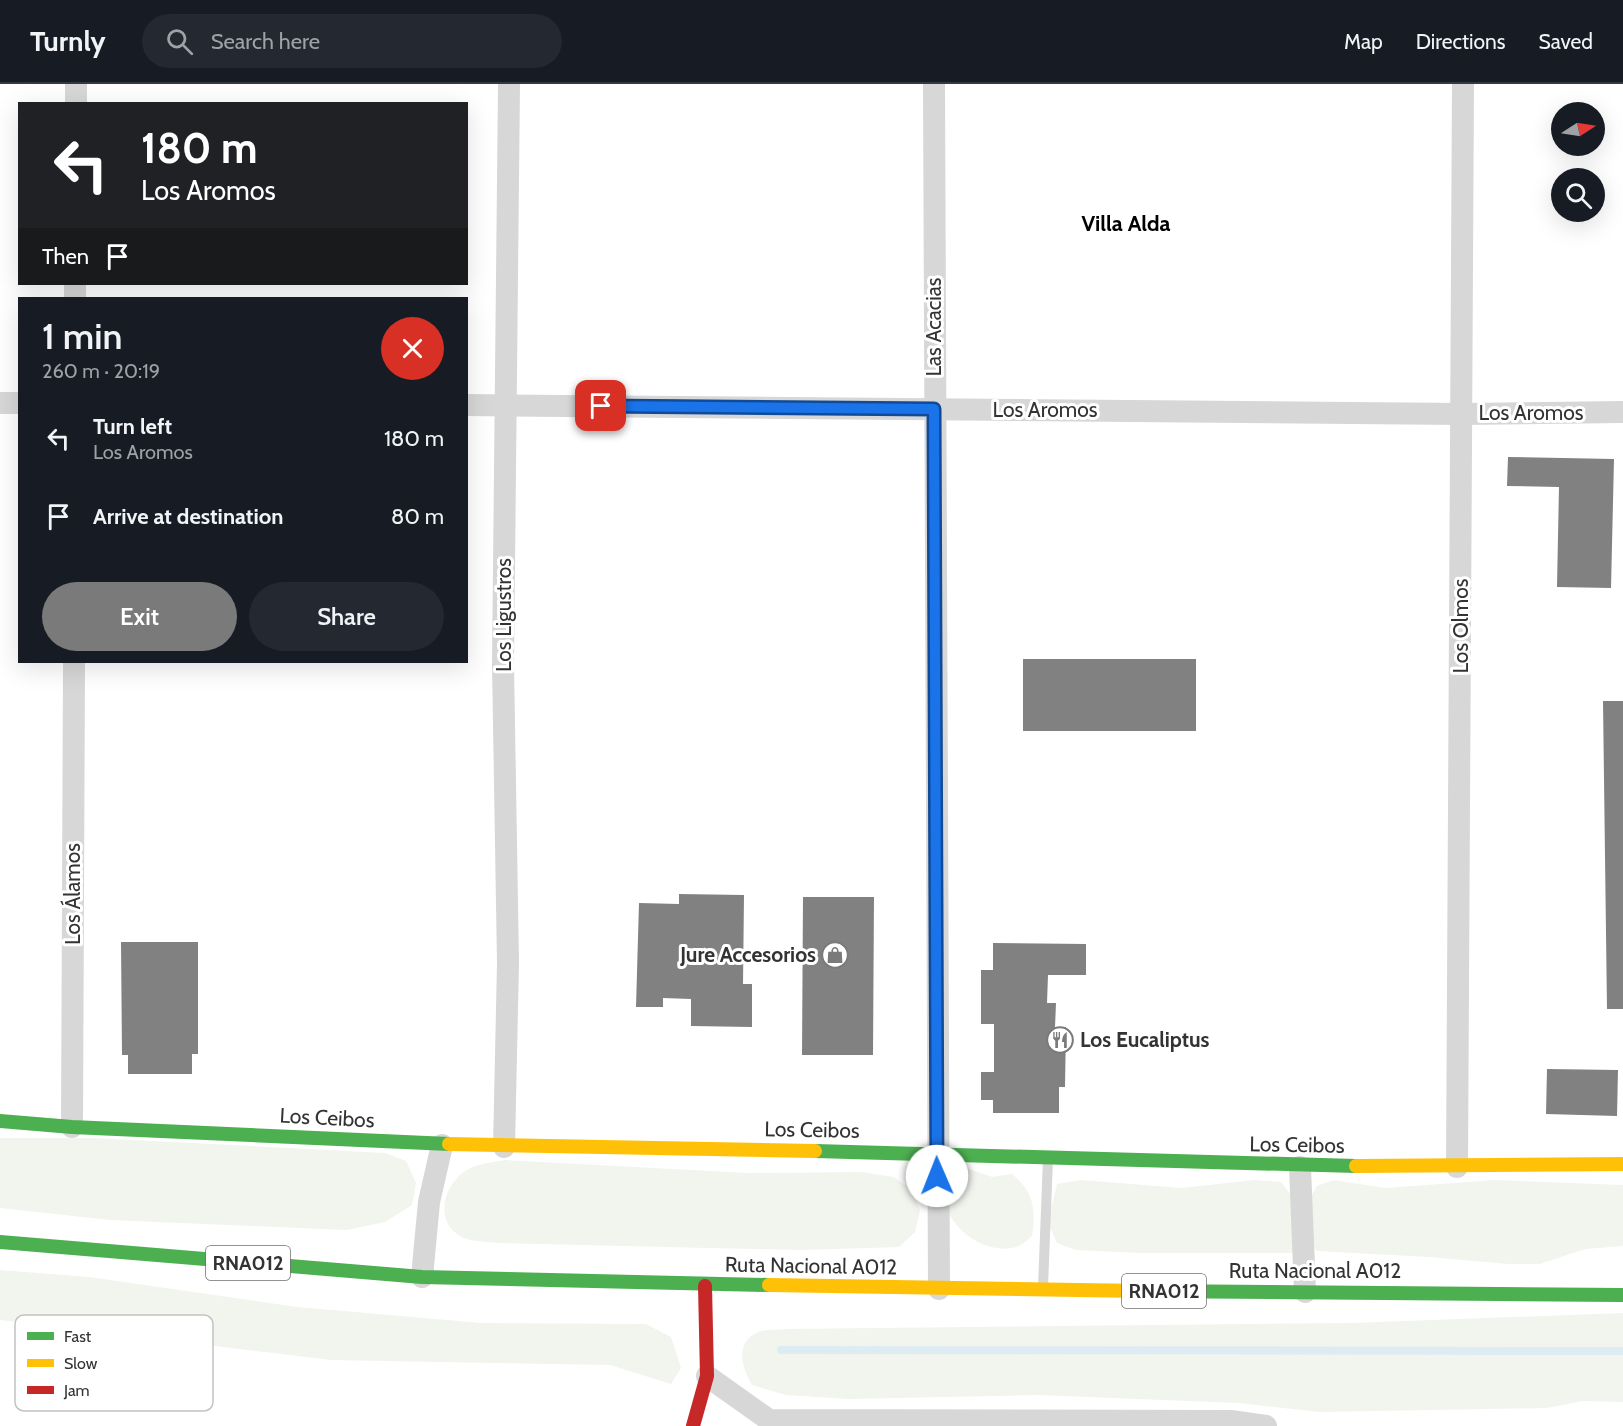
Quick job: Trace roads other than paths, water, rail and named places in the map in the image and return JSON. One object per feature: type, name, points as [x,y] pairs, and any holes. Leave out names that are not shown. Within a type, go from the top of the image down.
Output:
[{"type":"main road","name":"Los Ceibos","points":[[0,1121],[72,1127],[504,1147],[936,1153],[1300,1167],[1623,1164]]},
{"type":"main road","name":"Ruta Nacional A012","points":[[0,1242],[422,1277],[705,1286],[1623,1295]]},
{"type":"main road","points":[[693,1426],[706,1376],[705,1286]]},
{"type":"street","points":[[76,84],[76,102]]},
{"type":"street","name":"Los Ligustros","points":[[504,1147],[507,963],[503,664],[508,84]]},
{"type":"street","name":"Las Acacias","points":[[934,84],[936,1153],[939,1289]]},
{"type":"street","name":"Los Olmos","points":[[1457,1167],[1463,84]]},
{"type":"street","points":[[0,403],[18,403]]},
{"type":"street","name":"Los Aromos","points":[[468,405],[1462,414],[1623,412]]},
{"type":"street","name":"Los Álamos","points":[[72,1127],[74,663]]},
{"type":"street","points":[[422,1277],[429,1202],[442,1144]]},
{"type":"street","points":[[1300,1167],[1305,1292]]},
{"type":"street","points":[[706,1376],[770,1420],[1231,1421],[1266,1426]]},
{"type":"lane","points":[[1043,1290],[1048,1158]]},
{"type":"waterway","points":[[781,1350],[1623,1351]]},
{"type":"place","name":"Jure Accesorios","points":[[835,955]]},
{"type":"place","name":"Los Eucaliptus","points":[[1060,1040]]},
{"type":"district","name":"Villa Alda","points":[[1126,223]]}]
